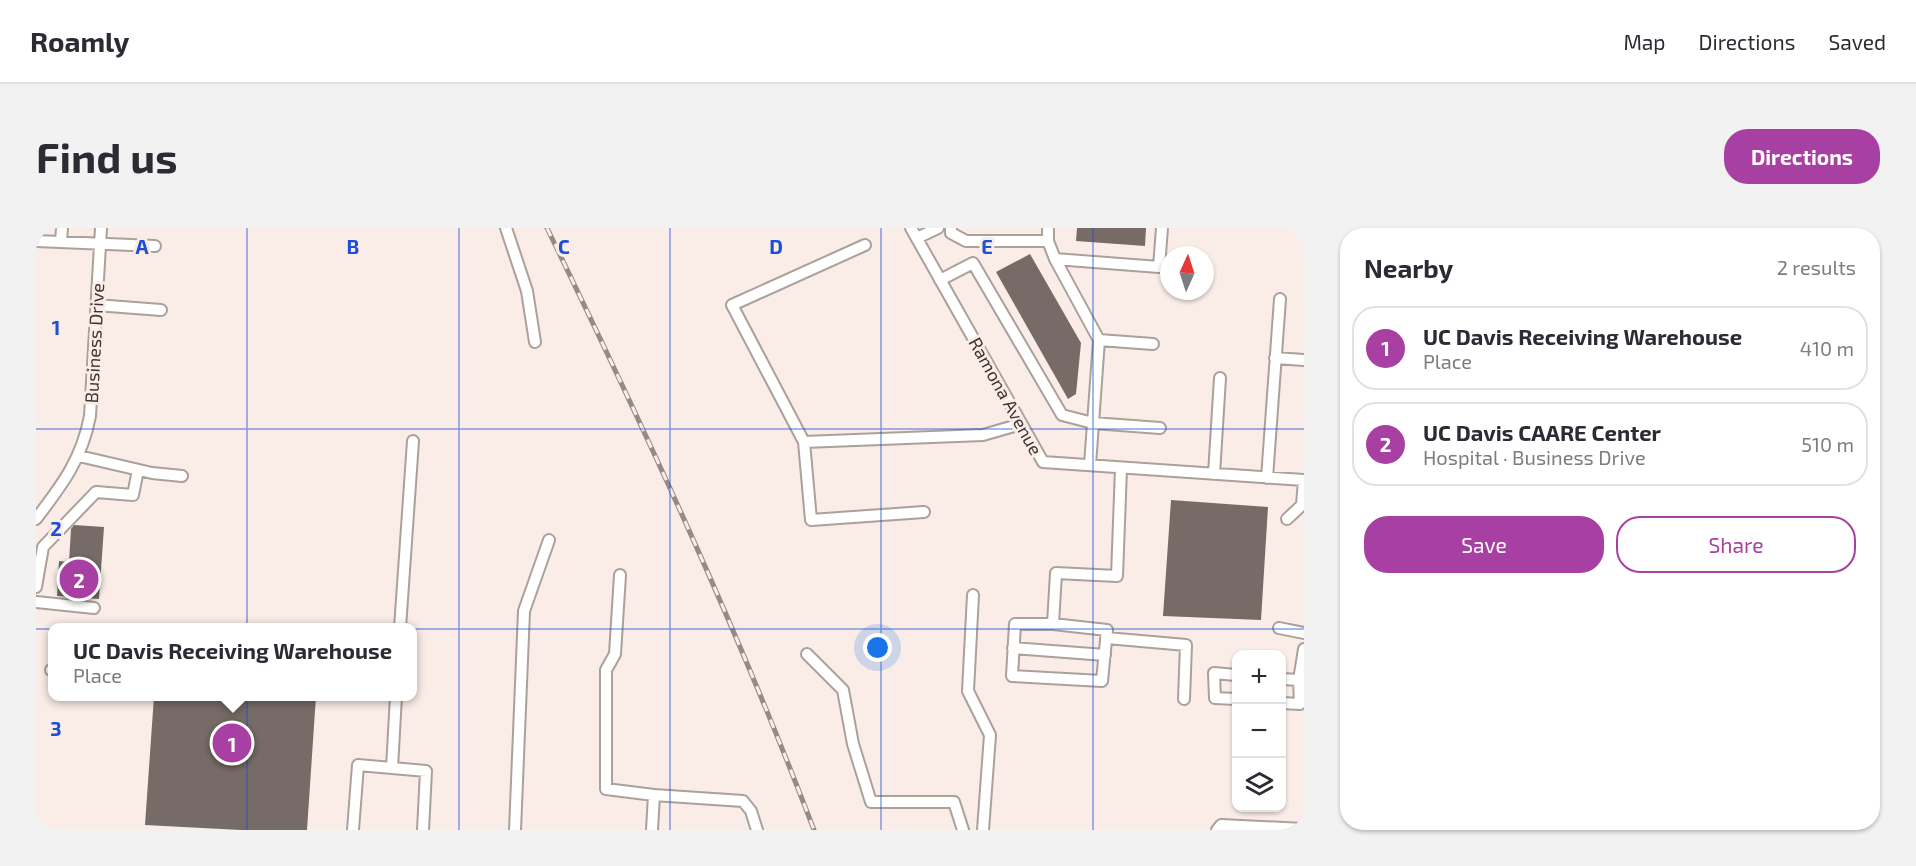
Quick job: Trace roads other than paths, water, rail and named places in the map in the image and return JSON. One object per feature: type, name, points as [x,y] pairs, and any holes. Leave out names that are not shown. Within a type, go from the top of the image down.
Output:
[{"type":"street","points":[[62,228],[62,242]]},
{"type":"street","name":"Business Drive","points":[[36,519],[69,475],[79,456],[87,432],[90,416],[101,228]]},
{"type":"street","points":[[506,228],[527,291],[535,342]]},
{"type":"street","points":[[914,233],[938,228]]},
{"type":"street","points":[[951,228],[951,232],[966,242],[1048,241]]},
{"type":"street","points":[[1048,228],[1048,241],[1054,259],[1099,340],[1090,465]]},
{"type":"street","points":[[1054,259],[1159,267],[1162,228]]},
{"type":"street","name":"Ramona Avenue","points":[[914,233],[1043,462],[1304,480]]},
{"type":"street","points":[[36,241],[154,246]]},
{"type":"street","points":[[865,245],[732,305],[804,442],[810,520],[924,512]]},
{"type":"street","points":[[940,280],[973,263],[1062,415],[1093,423],[1160,428]]},
{"type":"street","points":[[1267,478],[1280,299]]},
{"type":"street","points":[[96,305],[161,310]]},
{"type":"street","points":[[1099,340],[1153,344]]},
{"type":"street","points":[[1275,358],[1304,360]]},
{"type":"street","points":[[1215,474],[1220,378]]},
{"type":"street","points":[[804,442],[983,435],[1021,424]]},
{"type":"street","points":[[400,623],[413,441]]},
{"type":"street","points":[[79,456],[152,473],[182,476]]},
{"type":"street","points":[[1053,624],[1056,573],[1117,576],[1121,468]]},
{"type":"street","points":[[36,587],[39,544],[96,492],[133,495],[138,470]]},
{"type":"street","points":[[1287,519],[1303,506],[1304,480]]},
{"type":"street","points":[[514,830],[524,611],[549,540]]},
{"type":"street","points":[[620,575],[615,654],[606,670],[606,789],[743,801],[751,811],[757,830]]},
{"type":"street","points":[[973,595],[968,691],[990,735],[983,830]]},
{"type":"street","points":[[36,602],[94,608]]},
{"type":"street","points":[[1015,624],[1053,624],[1107,630],[1102,681],[1012,676],[1015,624]]},
{"type":"street","points":[[1279,628],[1304,633]]},
{"type":"street","points":[[1107,638],[1186,645],[1184,699]]},
{"type":"street","points":[[1013,648],[1105,655]]},
{"type":"street","points":[[1286,703],[1300,704],[1299,680],[1304,649]]},
{"type":"street","points":[[807,654],[843,690],[853,744],[870,802],[954,802],[963,830]]},
{"type":"street","points":[[1232,675],[1214,673],[1215,698],[1232,699]]},
{"type":"street","points":[[1286,679],[1299,680]]},
{"type":"street","points":[[392,768],[396,701]]},
{"type":"street","points":[[353,830],[358,765],[426,771],[423,830]]},
{"type":"street","points":[[652,830],[654,795]]},
{"type":"street","points":[[1217,830],[1221,825],[1304,829]]},
{"type":"railway","points":[[547,228],[721,602],[814,830]]},
{"type":"place","name":"UC Davis CAARE Center","points":[[79,579]]},
{"type":"place","name":"UC Davis Receiving Warehouse","points":[[232,743]]}]
